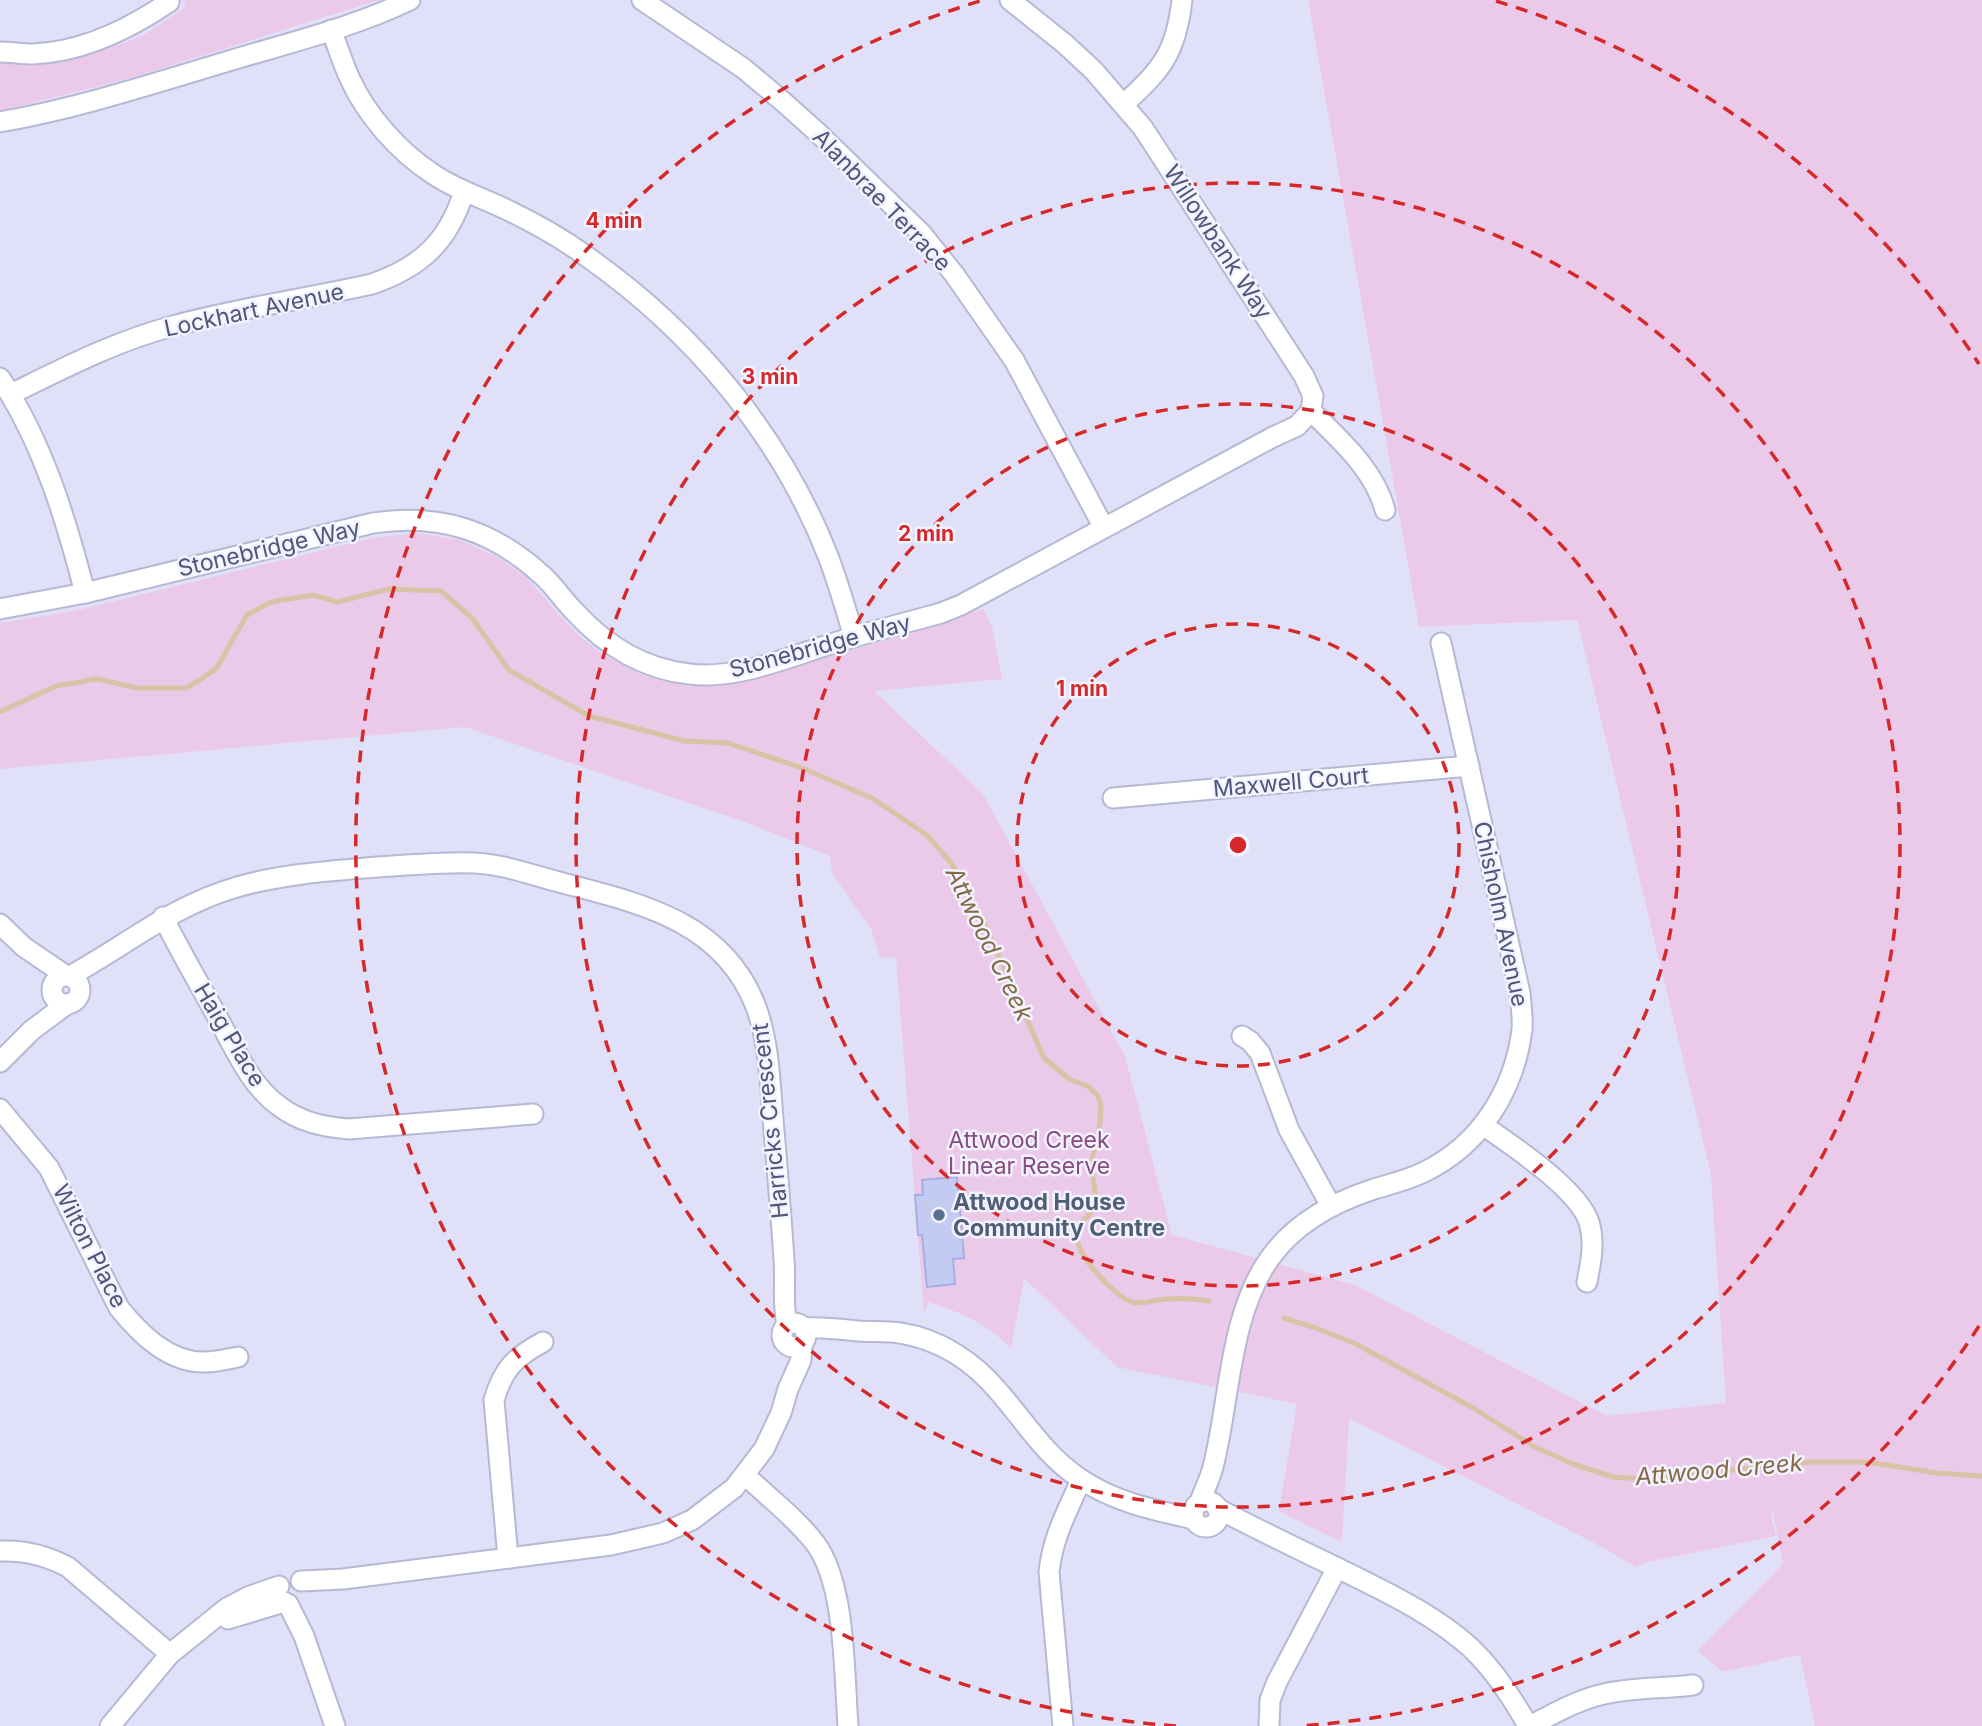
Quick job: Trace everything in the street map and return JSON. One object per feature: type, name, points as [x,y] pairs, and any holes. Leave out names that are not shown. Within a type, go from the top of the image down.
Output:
[{"type":"street","points":[[0,122],[91,103],[331,30],[410,0]]},
{"type":"street","name":"Alanbrae Terrace","points":[[642,0],[743,68],[817,132],[921,233],[954,274],[1014,360],[1104,528]]},
{"type":"street","name":"Willowbank Way","points":[[1010,0],[1094,71],[1143,128],[1300,369],[1313,396],[1311,411]]},
{"type":"street","points":[[1124,104],[1152,78],[1165,61],[1174,42],[1182,0]]},
{"type":"street","points":[[0,52],[33,54],[87,45],[121,31],[169,2]]},
{"type":"street","points":[[331,30],[351,81],[369,111],[388,135],[433,174],[464,192],[500,207],[585,255],[672,325],[709,363],[743,404],[800,495],[828,555],[854,637]]},
{"type":"street","name":"Lockhart Avenue","points":[[5,386],[172,326],[229,312],[347,290],[392,277],[433,250],[449,229],[464,192]]},
{"type":"street","points":[[5,386],[51,480],[69,530],[86,593]]},
{"type":"street","points":[[1311,411],[1368,473],[1385,510]]},
{"type":"street","name":"Stonebridge Way","points":[[0,609],[86,593],[373,523],[411,519],[467,529],[493,540],[521,557],[546,578],[589,626],[618,650],[667,670],[691,674],[731,673],[961,605],[1297,426],[1311,411]]},
{"type":"street","name":"Chisholm Avenue","points":[[1206,1510],[1238,1339],[1256,1282],[1271,1257],[1286,1239],[1331,1206],[1423,1172],[1446,1160],[1484,1126],[1506,1088],[1517,1058],[1522,1027],[1514,960],[1441,643]]},
{"type":"street","name":"Maxwell Court","points":[[1113,798],[1469,766]]},
{"type":"street","name":"Harricks Crescent","points":[[0,1062],[32,1030],[65,988],[163,917],[201,899],[266,880],[329,871],[428,863],[477,863],[575,886],[654,909],[676,918],[699,933],[722,953],[741,977],[760,1017],[769,1066],[785,1273],[783,1292],[798,1335],[801,1360],[773,1432],[734,1488],[692,1520],[663,1533],[611,1545],[343,1579],[236,1616],[198,1632],[170,1654],[110,1726]]},
{"type":"street","name":"Haig Place","points":[[163,917],[183,957],[259,1087],[277,1105],[304,1121],[327,1128],[349,1129],[533,1114]]},
{"type":"street","points":[[0,924],[65,988]]},
{"type":"street","points":[[1241,1036],[1261,1053],[1289,1130],[1331,1206]]},
{"type":"street","name":"Wilton Place","points":[[0,1109],[49,1168],[119,1308],[132,1324],[168,1353],[186,1360],[204,1362],[238,1357]]},
{"type":"street","points":[[1484,1126],[1568,1191],[1581,1205],[1591,1239],[1592,1260],[1587,1282]]},
{"type":"street","points":[[798,1335],[827,1327],[902,1334],[925,1339],[966,1360],[1000,1393],[1053,1458],[1081,1480],[1116,1499],[1149,1509],[1206,1510],[1257,1530],[1418,1610],[1461,1640],[1494,1673],[1529,1726],[1578,1702],[1600,1695],[1626,1690],[1693,1685]]},
{"type":"street","points":[[509,1558],[494,1400],[506,1370],[519,1355],[542,1342]]},
{"type":"street","points":[[745,1475],[815,1543],[832,1576],[839,1615],[848,1726]]},
{"type":"street","points":[[1062,1726],[1049,1572],[1052,1548],[1062,1518],[1081,1480]]},
{"type":"street","points":[[0,1551],[29,1552],[51,1558],[68,1567],[170,1654]]},
{"type":"street","points":[[1269,1726],[1270,1700],[1277,1682],[1337,1568]]},
{"type":"street","points":[[293,1595],[335,1726]]},
{"type":"shaded area","points":[[0,0],[1308,0],[1419,627],[1577,620],[1711,1175],[1783,1564],[1723,1672],[1801,1655],[1815,1726],[0,1726]]},
{"type":"green space","points":[[182,0],[379,0],[134,77],[0,111],[0,60],[92,52],[128,42],[150,31],[186,6]]},
{"type":"green space","name":"Attwood Creek Linear Reserve","points":[[1308,0],[1982,0],[1982,1726],[1815,1726],[1800,1655],[1723,1672],[1698,1651],[1783,1564],[1773,1513],[1771,1514],[1776,1536],[1647,1562],[1636,1567],[1604,1548],[1349,1418],[1342,1542],[1279,1511],[1297,1404],[1117,1367],[1024,1278],[1011,1348],[973,1319],[952,1310],[928,1302],[924,1313],[896,957],[880,958],[871,929],[832,873],[830,856],[745,822],[465,727],[0,769],[0,623],[74,611],[372,538],[416,533],[460,540],[494,555],[525,576],[574,631],[602,654],[644,676],[691,687],[743,682],[945,623],[983,609],[992,626],[1002,679],[874,691],[983,794],[1125,1056],[1172,1235],[1355,1285],[1607,1416],[1726,1403],[1711,1175],[1577,620],[1419,627]]},
{"type":"building","name":"Attwood House Community Centre","points":[[957,1177],[964,1258],[953,1259],[955,1284],[927,1287],[922,1235],[918,1235],[915,1195],[923,1195],[922,1180]]},
{"type":"waterway","name":"Attwood Creek","points":[[0,712],[56,686],[97,679],[137,688],[187,688],[216,669],[247,615],[271,602],[313,595],[338,602],[389,589],[441,591],[472,618],[509,670],[589,716],[685,741],[728,743],[802,768],[872,798],[927,835],[952,864],[986,927],[1044,1058],[1069,1079],[1089,1087],[1098,1096],[1101,1105],[1100,1124],[1091,1165],[1095,1192],[1093,1211],[1081,1223],[1077,1233],[1079,1245],[1090,1265],[1116,1292],[1132,1302],[1165,1299],[1209,1301]]},
{"type":"waterway","name":"Attwood Creek","points":[[1284,1318],[1356,1344],[1475,1409],[1533,1446],[1573,1464],[1613,1477],[1643,1479],[1811,1462],[1867,1462],[1937,1473],[1982,1476]]},
{"type":"place","name":"Attwood House Community Centre","points":[[939,1215]]}]
